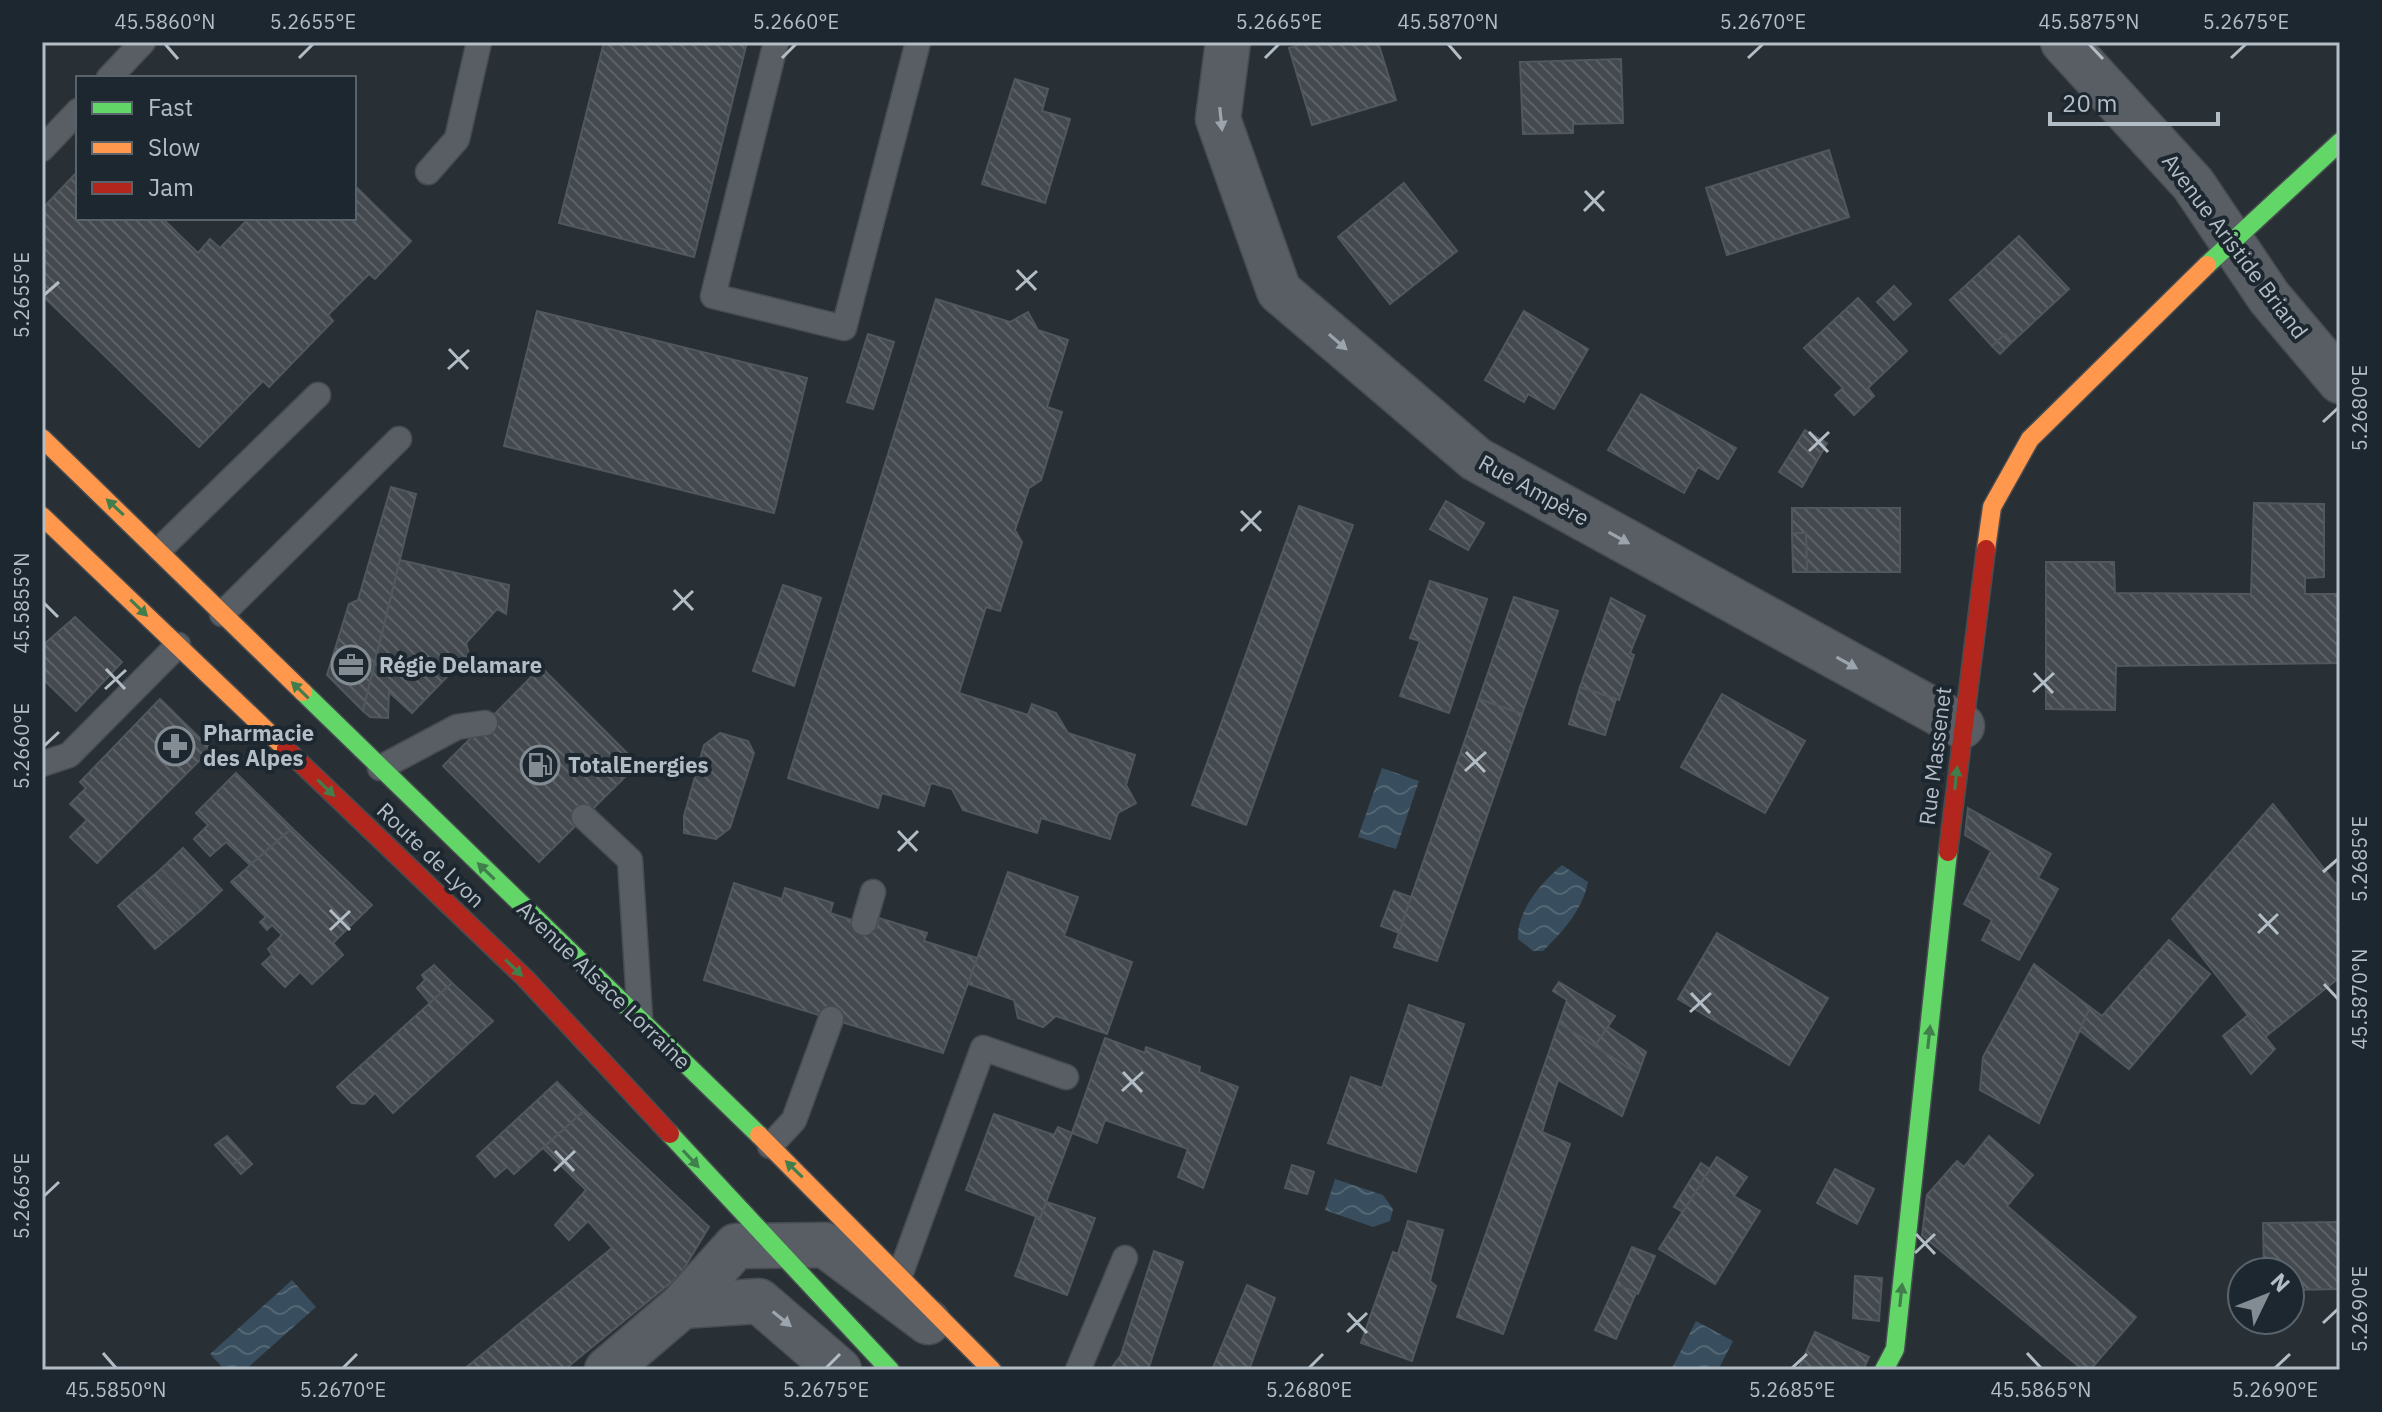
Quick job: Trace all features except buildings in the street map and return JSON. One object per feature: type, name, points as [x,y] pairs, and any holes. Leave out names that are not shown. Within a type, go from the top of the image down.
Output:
[{"type":"main road","name":"Rue Massenet","points":[[1884,1370],[1895,1349],[1962,726],[1992,507],[2030,439],[2233,239],[2340,142]]},
{"type":"main road","name":"Avenue Alsace Lorraine","points":[[42,438],[160,549],[222,614],[770,1146],[991,1369]]},
{"type":"main road","name":"Route de Lyon","points":[[42,516],[525,978],[890,1370]]},
{"type":"street","name":"Rue Ampère","points":[[1228,42],[1218,119],[1279,291],[1476,459],[1962,726]]},
{"type":"street","name":"Avenue Aristide Briand","points":[[2063,42],[2193,184],[2233,239],[2269,297],[2340,381]]},
{"type":"street","name":"Avenue Alsace Lorraine","points":[[607,1370],[682,1306],[736,1246],[772,1244],[825,1245],[991,1369]]},
{"type":"street","points":[[682,1306],[759,1301],[839,1370]]},
{"type":"lane","points":[[111,76],[143,42]]},
{"type":"lane","points":[[428,172],[457,139],[479,42]]},
{"type":"lane","points":[[776,42],[713,296],[844,328],[918,42]]},
{"type":"lane","points":[[42,149],[76,113]]},
{"type":"lane","points":[[160,549],[318,395]]},
{"type":"lane","points":[[222,614],[399,439]]},
{"type":"lane","points":[[42,764],[69,755],[178,645]]},
{"type":"lane","points":[[380,768],[457,727],[485,723]]},
{"type":"lane","points":[[584,817],[630,860],[640,1020]]},
{"type":"lane","points":[[864,923],[873,892]]},
{"type":"lane","points":[[770,1146],[794,1120],[831,1019]]},
{"type":"lane","points":[[900,1275],[983,1048],[1066,1077]]},
{"type":"lane","points":[[1078,1370],[1125,1258]]},
{"type":"water","points":[[1382,768],[1419,781],[1396,849],[1358,837]]},
{"type":"water","points":[[1562,865],[1588,882],[1585,892],[1571,920],[1558,936],[1543,951],[1533,951],[1518,939],[1522,918],[1539,889]]},
{"type":"water","points":[[1335,1179],[1383,1195],[1393,1209],[1390,1221],[1373,1227],[1325,1210]]},
{"type":"water","points":[[292,1280],[316,1307],[245,1370],[225,1370],[210,1354]]},
{"type":"water","points":[[1696,1321],[1733,1341],[1718,1370],[1671,1370]]},
{"type":"traffic: fast","points":[[2207,265],[2340,142]]},
{"type":"traffic: fast","points":[[303,692],[759,1135]]},
{"type":"traffic: fast","points":[[1884,1370],[1895,1349],[1948,852]]},
{"type":"traffic: fast","points":[[670,1134],[890,1370]]},
{"type":"traffic: slow","points":[[1986,549],[1992,507],[2030,439],[2207,265]]},
{"type":"traffic: slow","points":[[42,438],[303,692]]},
{"type":"traffic: slow","points":[[42,516],[286,749]]},
{"type":"traffic: slow","points":[[759,1135],[992,1370]]},
{"type":"traffic: jam","points":[[1948,852],[1986,549]]},
{"type":"traffic: jam","points":[[286,749],[525,978],[670,1134]]},
{"type":"place","name":"Régie Delamare","points":[[351,665]]},
{"type":"place","name":"Pharmacie des Alpes","points":[[175,746]]},
{"type":"place","name":"TotalEnergies","points":[[540,765]]}]
